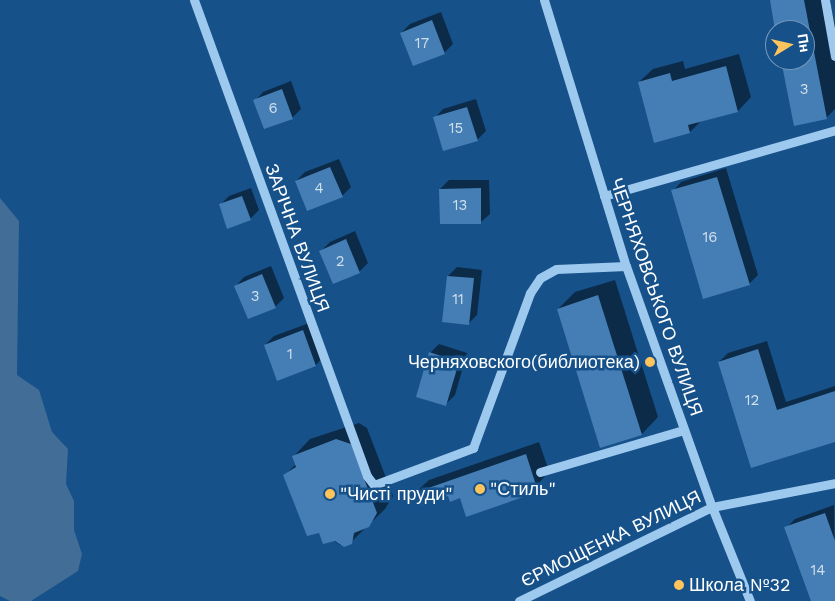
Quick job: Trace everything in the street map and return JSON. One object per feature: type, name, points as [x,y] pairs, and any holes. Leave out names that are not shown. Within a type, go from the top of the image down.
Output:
[{"type":"street","name":"ЗАРІЧНА ВУЛИЦЯ","points":[[194,0],[367,476],[374,485],[473,448],[530,293],[540,278],[556,269],[626,266]]},
{"type":"street","name":"ЧЕРНЯХОВСЬКОГО ВУЛИЦЯ","points":[[544,0],[626,266],[712,507],[750,601]]},
{"type":"street","points":[[824,0],[835,56]]},
{"type":"street","points":[[604,196],[835,130]]},
{"type":"street","points":[[540,472],[684,430]]},
{"type":"street","name":"ЄРМОЩЕНКА ВУЛИЦЯ","points":[[519,601],[712,507],[835,483]]},
{"type":"water","points":[[0,198],[19,221],[17,375],[39,390],[52,432],[68,449],[66,484],[74,501],[74,530],[82,554],[78,571],[31,601],[10,601],[0,596]]},
{"type":"building","points":[[770,0],[804,0],[808,20],[773,20]]},
{"type":"building","points":[[432,20],[445,54],[413,66],[400,33]]},
{"type":"building","points":[[815,57],[827,119],[794,126],[783,70],[815,70]]},
{"type":"building","points":[[726,66],[738,112],[688,125],[690,133],[654,143],[638,82],[670,73],[672,81]]},
{"type":"building","points":[[282,89],[293,119],[264,129],[253,100]]},
{"type":"building","points":[[467,107],[478,141],[443,151],[433,117]]},
{"type":"building","points":[[330,167],[343,197],[307,211],[295,181]]},
{"type":"building","points":[[717,177],[750,285],[703,299],[671,190]]},
{"type":"building","points":[[481,188],[481,224],[440,224],[439,189]]},
{"type":"building","points":[[242,196],[251,220],[227,229],[219,204]]},
{"type":"building","points":[[346,239],[360,273],[333,284],[319,251]]},
{"type":"building","points":[[262,274],[276,308],[248,319],[234,286]]},
{"type":"building","points":[[447,276],[474,278],[469,325],[442,322]]},
{"type":"building","points":[[598,295],[642,435],[600,448],[557,309]]},
{"type":"building","points":[[303,330],[316,366],[277,381],[264,345]]},
{"type":"building","points":[[758,349],[777,410],[835,391],[835,442],[751,468],[718,362]]},
{"type":"building","points":[[429,352],[459,362],[446,406],[416,397]]},
{"type":"building","name":"\"Чисті пруди\"","points":[[336,439],[351,444],[377,513],[369,527],[354,533],[352,544],[344,547],[335,541],[323,544],[319,533],[307,536],[283,475],[296,467],[292,456]]},
{"type":"building","name":"\"Стиль\"","points":[[526,454],[536,485],[532,494],[466,517],[460,498],[450,502],[448,496],[419,506],[414,493]]},
{"type":"building","points":[[825,513],[835,541],[835,601],[811,601],[784,527]]},
{"type":"place","name":"Черняховского(библиотека)","points":[[650,362]]},
{"type":"place","name":"\"Стиль\"","points":[[480,489]]},
{"type":"place","name":"\"Чисті пруди\"","points":[[330,494]]},
{"type":"place","name":"Школа №32","points":[[679,585]]}]
